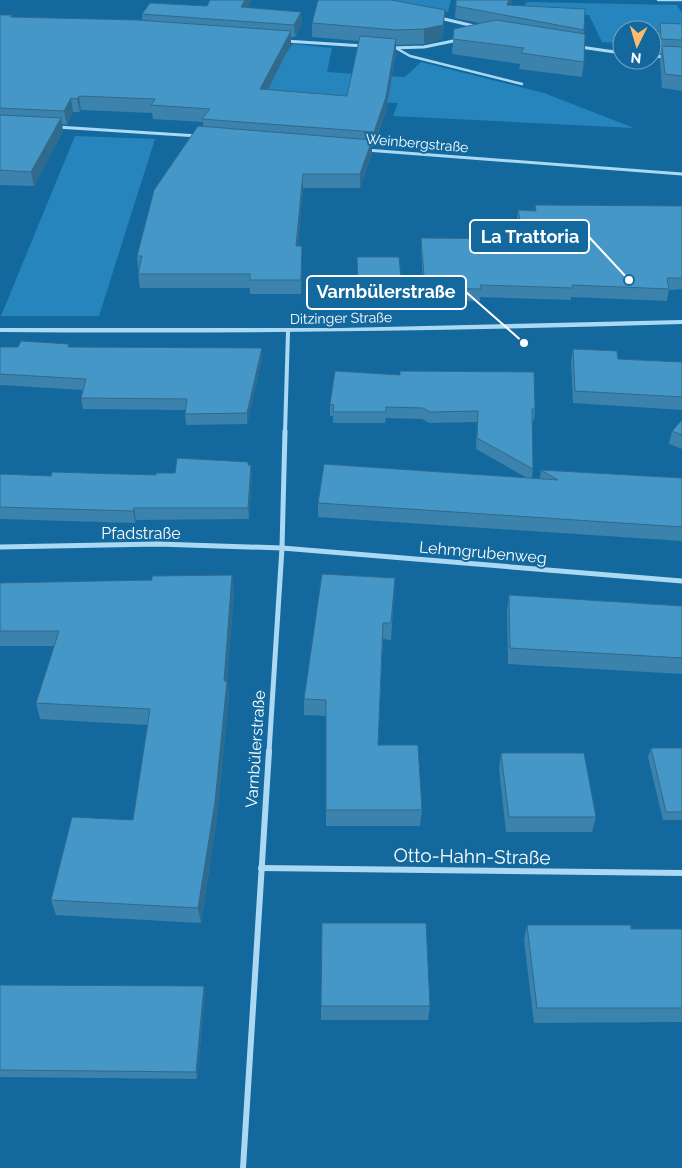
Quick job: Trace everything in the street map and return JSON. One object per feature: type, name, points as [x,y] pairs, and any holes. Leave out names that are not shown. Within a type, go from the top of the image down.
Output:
[{"type":"street","points":[[434,16],[487,29]]},
{"type":"street","points":[[387,48],[424,47],[466,38]]},
{"type":"street","points":[[284,40],[369,47]]},
{"type":"street","points":[[577,46],[612,51]]},
{"type":"street","points":[[662,57],[673,58]]},
{"type":"street","points":[[54,127],[207,137]]},
{"type":"street","name":"Weinbergstraße","points":[[364,150],[682,174]]},
{"type":"street","name":"Ditzinger Straße","points":[[0,330],[288,332],[522,328],[682,322]]},
{"type":"street","name":"Varnbülerstraße","points":[[243,1168],[282,548],[288,332]]},
{"type":"street","name":"Pfadstraße","points":[[0,548],[158,544],[282,548]]},
{"type":"street","name":"Lehmgrubenweg","points":[[282,548],[682,581]]},
{"type":"street","name":"Otto-Hahn-Straße","points":[[261,868],[682,873]]},
{"type":"lane","points":[[658,0],[682,0]]},
{"type":"lane","points":[[396,48],[410,56],[522,84]]},
{"type":"shaded area","points":[[391,0],[451,0],[448,12]]},
{"type":"shaded area","points":[[527,2],[677,5],[682,13],[682,30],[662,30],[662,20],[612,20],[612,42],[602,42],[589,15],[518,15]]},
{"type":"shaded area","points":[[293,44],[332,48],[327,72],[405,77],[421,62],[544,93],[634,128],[393,116],[398,103],[224,95],[277,64]]},
{"type":"shaded area","points":[[75,136],[155,139],[99,316],[1,316]]},
{"type":"building","points":[[210,0],[245,0],[241,7],[301,12],[294,25],[142,14],[150,3],[207,6]]},
{"type":"building","points":[[318,0],[391,0],[445,10],[443,25],[424,29],[397,30],[312,23]]},
{"type":"building","points":[[456,0],[509,0],[507,5],[585,9],[584,30],[456,6]]},
{"type":"building","points":[[0,15],[12,15],[10,17],[137,20],[291,31],[260,89],[347,96],[360,36],[396,39],[386,97],[374,132],[202,119],[210,109],[151,105],[155,99],[79,96],[77,99],[71,98],[64,111],[0,108]]},
{"type":"building","points":[[496,20],[585,34],[584,62],[521,53],[524,48],[453,39],[454,29]]},
{"type":"building","points":[[662,23],[682,24],[682,40],[662,39]]},
{"type":"building","points":[[662,46],[682,47],[682,76],[665,74]]},
{"type":"building","points":[[0,115],[61,118],[31,172],[0,170]]},
{"type":"building","points":[[198,126],[372,140],[360,174],[303,174],[296,246],[302,246],[301,280],[250,280],[250,274],[138,274],[142,256],[137,256],[154,190]]},
{"type":"building","points":[[535,205],[682,206],[682,278],[667,278],[669,289],[572,285],[573,288],[480,285],[481,289],[425,288],[421,238],[524,239],[518,210],[536,211]]},
{"type":"building","points":[[357,257],[399,257],[402,289],[358,289]]},
{"type":"building","points":[[21,341],[69,344],[68,347],[262,348],[247,413],[185,414],[187,399],[81,398],[86,379],[0,374],[0,347],[18,347]]},
{"type":"building","points":[[573,349],[617,351],[618,359],[682,362],[682,397],[575,391]]},
{"type":"building","points":[[335,371],[400,375],[400,371],[534,372],[535,409],[532,409],[533,469],[477,438],[478,411],[430,412],[423,408],[386,407],[386,412],[333,412],[334,405],[330,404]]},
{"type":"building","points":[[682,420],[682,435],[672,431]]},
{"type":"building","points":[[177,458],[248,462],[248,465],[251,465],[248,508],[134,508],[133,511],[0,507],[0,474],[51,476],[52,472],[156,475],[156,473],[175,473]]},
{"type":"building","points":[[324,464],[558,480],[541,470],[682,478],[682,527],[318,503]]},
{"type":"building","points":[[322,574],[395,578],[391,623],[383,623],[378,745],[418,745],[422,810],[326,810],[326,700],[304,699]]},
{"type":"building","points":[[232,575],[224,681],[227,681],[215,802],[198,908],[51,900],[72,817],[133,820],[150,709],[36,703],[59,631],[0,631],[0,583],[152,580],[152,576]]},
{"type":"building","points":[[509,595],[682,606],[682,658],[510,648]]},
{"type":"building","points":[[651,748],[682,748],[682,812],[666,812]]},
{"type":"building","points":[[501,753],[584,753],[596,817],[509,817]]},
{"type":"building","points":[[322,923],[426,923],[430,1006],[321,1006]]},
{"type":"building","points":[[527,925],[631,925],[631,929],[682,929],[682,1008],[537,1008]]},
{"type":"building","points":[[0,985],[204,986],[196,1072],[0,1070]]},
{"type":"place","name":"La Trattoria","points":[[629,280]]},
{"type":"place","name":"Varnbülerstraße","points":[[524,343]]}]
